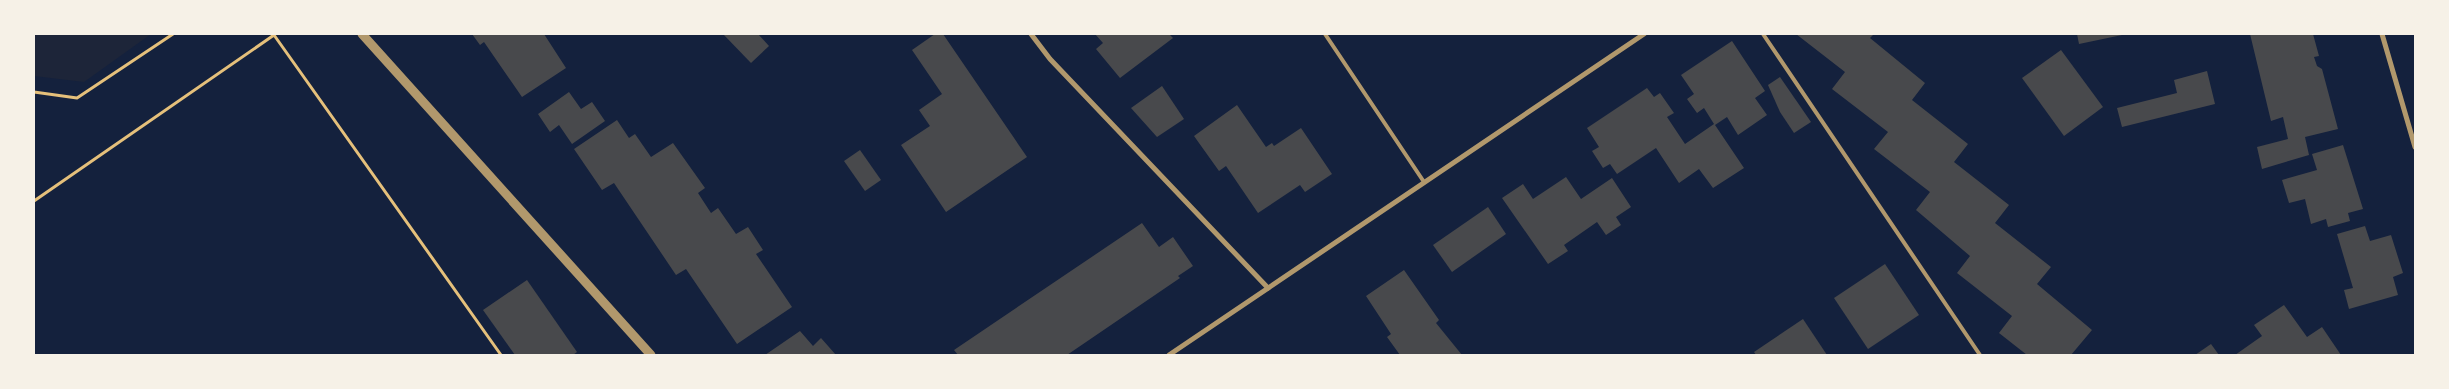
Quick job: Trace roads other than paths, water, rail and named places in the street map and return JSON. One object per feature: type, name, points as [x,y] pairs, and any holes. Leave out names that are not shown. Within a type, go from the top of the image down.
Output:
[{"type":"street","points":[[362,34],[651,355]]},
{"type":"street","points":[[1031,34],[1050,59],[1268,288]]},
{"type":"street","points":[[1171,355],[1644,34]]},
{"type":"street","points":[[2382,34],[2415,147]]},
{"type":"lane","points":[[1325,34],[1424,182]]},
{"type":"lane","points":[[1763,34],[1980,355]]}]
